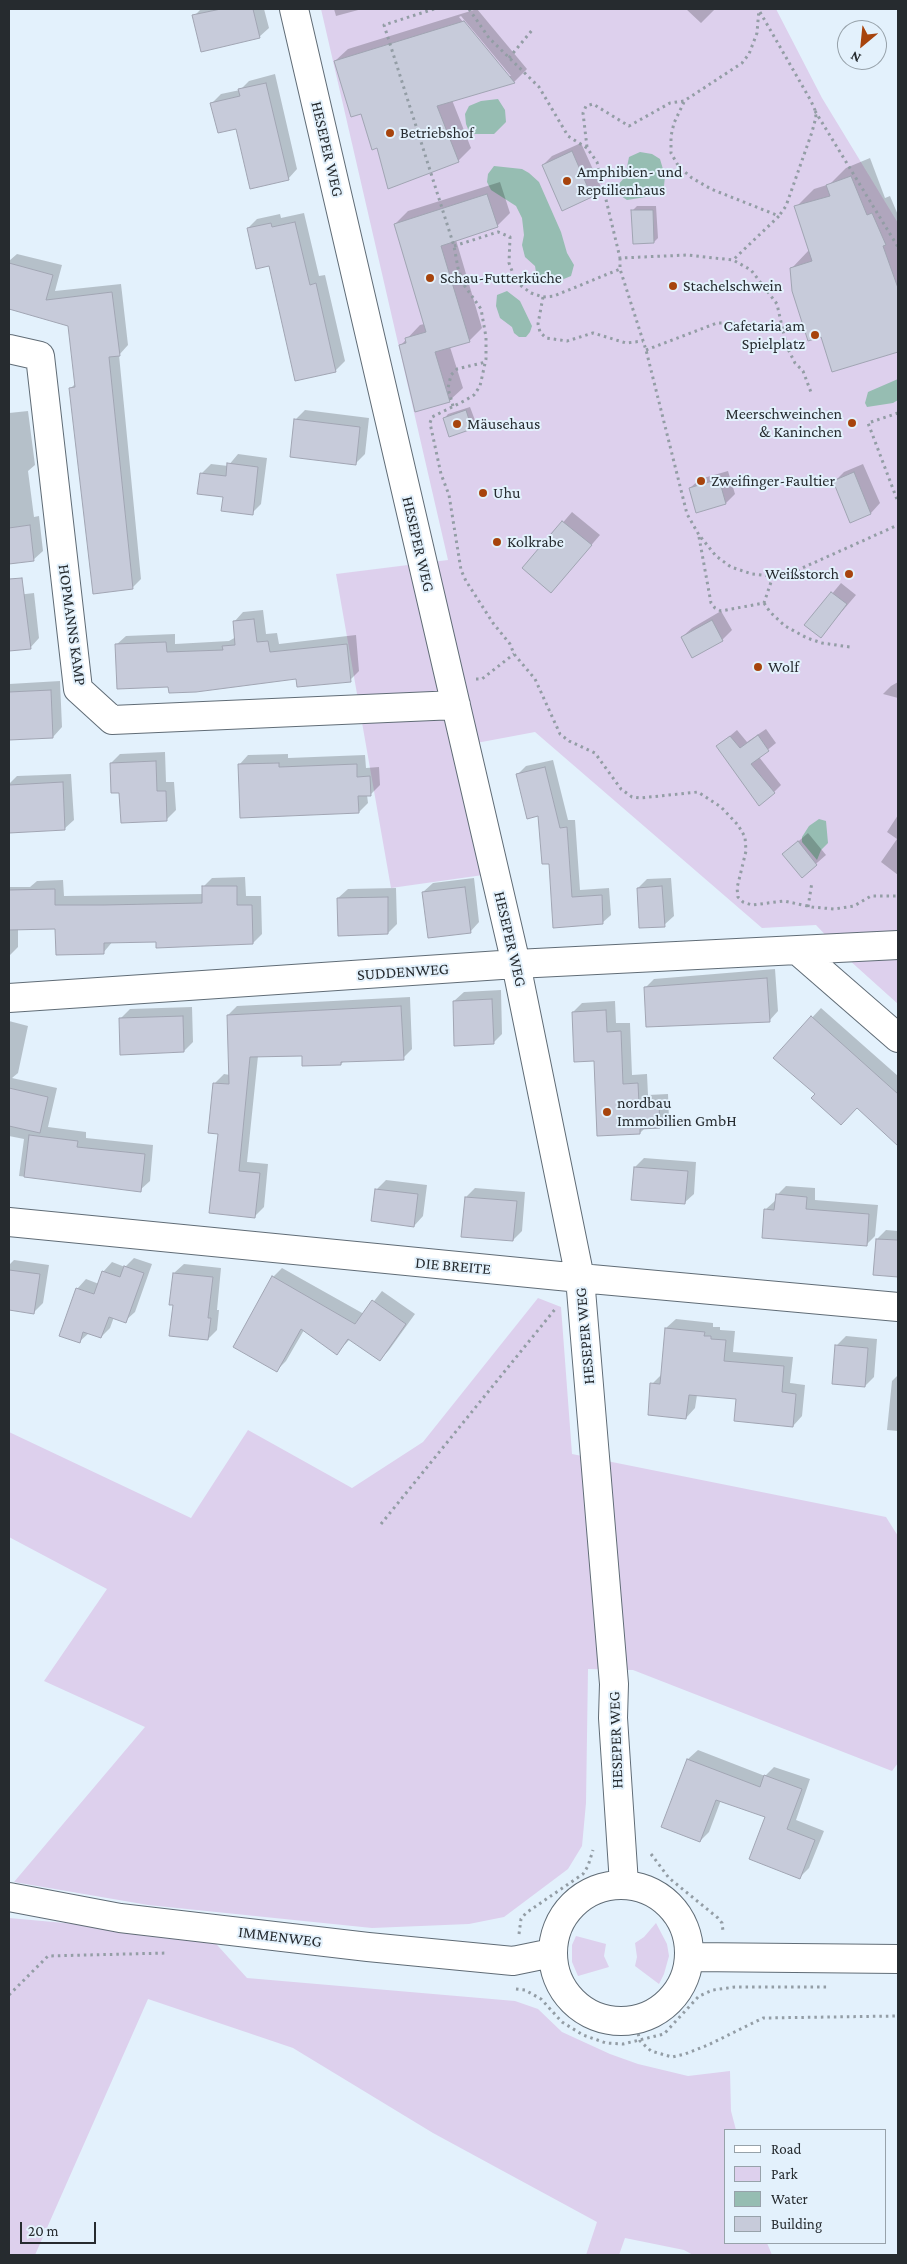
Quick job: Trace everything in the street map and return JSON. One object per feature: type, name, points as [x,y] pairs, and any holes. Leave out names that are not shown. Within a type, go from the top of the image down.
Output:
[{"type":"street","name":"HESEPER WEG","points":[[294,9],[516,964],[580,1278],[614,1684],[613,1718],[624,1884]]},
{"type":"street","name":"HOPMANNS KAMP","points":[[9,349],[40,356],[78,689],[112,720],[453,693]]},
{"type":"street","name":"SUDDENWEG","points":[[9,998],[516,964],[898,945]]},
{"type":"street","points":[[798,951],[898,1038]]},
{"type":"street","name":"DIE BREITE","points":[[9,1222],[898,1307]]},
{"type":"street","points":[[624,1884],[645,1888],[664,1899],[682,1921],[692,1956],[682,1986],[670,2002],[652,2015],[638,2031],[585,2012],[570,2000],[559,1983],[553,1966],[552,1954],[556,1929],[573,1903],[598,1888],[624,1884]]},
{"type":"street","name":"IMMENWEG","points":[[9,1897],[120,1918],[368,1947],[513,1961],[552,1954]]},
{"type":"street","points":[[692,1956],[898,1960]]},
{"type":"path","points":[[434,9],[384,24],[454,246],[464,284],[481,309],[486,337],[486,362],[480,386],[474,395],[432,417],[430,423],[441,474],[449,495],[460,570],[492,623],[535,679],[560,734],[569,741],[595,753],[621,789],[632,796],[640,798],[698,792],[721,806],[738,825],[745,837],[746,851],[737,888],[738,897],[743,902],[752,905],[784,901],[808,907],[834,910],[854,906],[871,896],[898,896]]},
{"type":"path","points":[[469,9],[489,38],[539,87],[568,136],[587,148],[596,162],[620,258],[620,269],[644,341],[687,514],[699,535],[716,556],[731,566],[752,574],[773,576],[791,573],[898,525]]},
{"type":"path","points":[[587,148],[583,113],[586,106],[593,104],[629,126],[670,103],[684,102],[742,63],[749,54],[757,33],[759,10]]},
{"type":"path","points":[[759,10],[815,110],[898,247]]},
{"type":"path","points":[[509,58],[533,29]]},
{"type":"path","points":[[684,102],[674,123],[671,136],[671,152],[679,167],[692,178],[711,189],[779,216]]},
{"type":"path","points":[[733,260],[779,216],[786,206],[812,132],[815,110]]},
{"type":"path","points":[[454,246],[498,232],[510,237],[509,263],[514,276],[531,293],[543,297],[554,296],[620,269]]},
{"type":"path","points":[[620,258],[686,255],[733,260],[751,270],[777,304],[787,347],[795,363],[803,371],[812,395]]},
{"type":"path","points":[[543,297],[538,324],[540,332],[546,338],[567,341],[593,333],[626,343],[644,341]]},
{"type":"path","points":[[646,350],[717,323],[733,323],[758,330],[783,330]]},
{"type":"path","points":[[453,406],[448,388],[451,374],[457,369],[486,362]]},
{"type":"path","points":[[898,413],[868,423],[898,502]]},
{"type":"path","points":[[699,535],[712,603],[715,608],[721,611],[764,603]]},
{"type":"path","points":[[764,603],[773,576]]},
{"type":"path","points":[[764,603],[770,612],[785,626],[807,638],[822,643],[850,647]]},
{"type":"path","points":[[453,693],[482,679],[514,654]]},
{"type":"path","points":[[808,907],[812,882]]},
{"type":"path","points":[[381,1524],[580,1278]]},
{"type":"path","points":[[518,1990],[513,1961],[521,1919],[533,1906],[583,1874],[594,1848]]},
{"type":"path","points":[[649,1850],[652,1857],[669,1878],[722,1923],[722,1989]]},
{"type":"path","points":[[9,1995],[48,1956],[167,1952]]},
{"type":"path","points":[[509,1989],[526,1990],[541,1999],[562,2022],[583,2035],[606,2043],[623,2044],[638,2031],[664,2034],[699,1996],[712,1990],[833,1987]]},
{"type":"path","points":[[638,2031],[651,2051],[672,2057],[708,2045],[763,2018],[898,2016]]},
{"type":"green space","points":[[321,9],[776,9],[822,98],[898,223],[898,1004],[848,959],[816,925],[762,928],[535,732],[455,747],[483,875],[391,888],[336,574],[448,560]]},
{"type":"green space","points":[[538,1298],[561,1307],[572,1454],[886,1517],[898,1536],[898,1763],[892,1771],[633,1670],[588,1669],[586,1803],[582,1846],[568,1869],[504,1917],[469,1924],[372,1928],[148,1905],[14,1882],[145,1727],[44,1681],[107,1589],[9,1537],[9,1432],[191,1518],[248,1430],[352,1488],[423,1442]]},
{"type":"green space","points":[[9,1918],[209,1936],[247,1978],[515,2001],[538,2009],[562,2032],[610,2054],[638,2064],[688,2076],[730,2071],[731,2111],[736,2129],[724,2129],[724,2244],[767,2244],[772,2255],[693,2255],[684,2250],[625,2238],[619,2255],[586,2255],[597,2222],[433,2133],[293,2048],[148,1999],[35,2255],[9,2255]]},
{"type":"green space","points":[[656,1923],[667,1944],[669,1956],[659,1984],[635,1966],[637,1957],[635,1943],[644,1937]]},
{"type":"green space","points":[[576,1936],[606,1944],[604,1956],[609,1967],[578,1976],[572,1962],[572,1945]]},
{"type":"water","points":[[498,99],[505,110],[506,122],[494,134],[470,134],[465,114],[469,106],[481,101]]},
{"type":"water","points":[[640,152],[652,154],[660,159],[665,176],[664,186],[658,195],[627,200],[618,194],[617,186],[625,177],[629,157]]},
{"type":"water","points":[[494,166],[522,169],[539,182],[561,232],[567,253],[574,265],[571,276],[559,281],[546,282],[537,278],[535,266],[525,257],[522,245],[524,235],[522,218],[516,206],[491,190],[487,182],[488,174]]},
{"type":"water","points":[[507,291],[520,301],[532,326],[526,337],[519,337],[514,333],[512,327],[500,318],[496,306],[497,295]]},
{"type":"water","points":[[898,379],[898,400],[893,403],[867,407],[865,403],[868,392]]},
{"type":"water","points":[[819,819],[826,821],[828,843],[821,850],[817,860],[802,842],[802,837],[809,826]]},
{"type":"building","points":[[221,9],[253,9],[260,38],[201,52],[192,15]]},
{"type":"building","points":[[464,21],[515,83],[437,106],[459,162],[388,189],[377,148],[372,150],[361,114],[351,117],[334,61]]},
{"type":"building","points":[[266,83],[289,180],[250,189],[236,129],[218,133],[210,103],[240,96],[238,89]]},
{"type":"building","name":"Amphibien- und Reptilienhaus","points":[[572,151],[592,197],[562,211],[542,165]]},
{"type":"building","points":[[851,176],[867,215],[872,213],[886,245],[883,246],[898,288],[898,352],[832,372],[821,337],[808,341],[792,291],[790,268],[812,261],[794,206],[830,196],[826,185]]},
{"type":"building","name":"Schau-Futterküche","points":[[487,194],[498,227],[441,246],[470,342],[435,352],[450,402],[415,412],[399,345],[406,343],[405,338],[426,332],[394,224]]},
{"type":"building","points":[[631,210],[653,210],[654,243],[633,244]]},
{"type":"building","points":[[295,222],[310,285],[316,283],[336,372],[295,381],[269,266],[256,269],[247,228],[271,223],[272,227]]},
{"type":"building","points":[[9,263],[53,275],[46,300],[112,292],[120,356],[109,357],[133,589],[93,594],[69,388],[75,387],[68,326],[9,309]]},
{"type":"building","name":"Mäusehaus","points":[[466,410],[472,429],[449,437],[443,418]]},
{"type":"building","points":[[294,419],[360,427],[356,465],[290,457]]},
{"type":"building","points":[[227,463],[258,467],[253,515],[221,511],[223,497],[197,494],[200,473],[226,476]]},
{"type":"building","points":[[854,472],[871,514],[850,523],[833,481]]},
{"type":"building","points":[[719,479],[726,504],[696,513],[689,488]]},
{"type":"building","points":[[562,521],[592,545],[551,593],[522,568]]},
{"type":"building","points":[[30,525],[34,561],[9,564],[9,528]]},
{"type":"building","points":[[22,578],[31,649],[9,651],[9,579]]},
{"type":"building","points":[[831,592],[847,604],[821,638],[804,625]]},
{"type":"building","points":[[254,619],[257,642],[268,641],[270,652],[347,644],[351,682],[297,687],[296,679],[196,692],[169,693],[168,687],[117,689],[115,644],[166,642],[167,652],[223,650],[222,646],[235,645],[233,621]]},
{"type":"building","points":[[712,620],[723,641],[692,658],[681,637]]},
{"type":"building","points":[[51,690],[53,738],[9,740],[9,692]]},
{"type":"building","points":[[758,735],[769,751],[751,764],[775,793],[759,806],[716,746],[730,736],[740,748]]},
{"type":"building","points":[[156,761],[157,791],[166,791],[167,821],[121,823],[119,793],[111,793],[110,763]]},
{"type":"building","points":[[279,763],[279,767],[357,764],[357,777],[370,776],[371,796],[358,796],[359,813],[240,818],[238,764]]},
{"type":"building","points":[[545,767],[560,828],[567,827],[572,897],[602,895],[603,924],[553,928],[549,864],[542,864],[538,816],[527,819],[516,774]]},
{"type":"building","points":[[63,782],[65,830],[9,833],[9,785]]},
{"type":"building","points":[[798,841],[817,865],[802,878],[782,854]]},
{"type":"building","points":[[202,886],[237,886],[237,905],[252,905],[253,944],[156,948],[156,942],[104,943],[104,954],[56,955],[55,929],[9,930],[9,890],[55,889],[55,905],[202,903]]},
{"type":"building","points":[[662,886],[665,927],[639,928],[637,888]]},
{"type":"building","points":[[465,887],[471,933],[428,938],[422,892]]},
{"type":"building","points":[[388,897],[388,934],[338,936],[337,898]]},
{"type":"building","points":[[767,978],[770,1022],[646,1027],[644,987]]},
{"type":"building","points":[[492,999],[494,1044],[454,1046],[453,1001]]},
{"type":"building","points":[[401,1006],[404,1060],[341,1062],[341,1065],[302,1066],[302,1056],[250,1057],[239,1171],[260,1173],[255,1218],[209,1213],[218,1134],[208,1133],[213,1083],[229,1084],[227,1015]]},
{"type":"building","points":[[606,1010],[607,1032],[621,1031],[623,1084],[638,1083],[639,1104],[659,1103],[660,1128],[640,1129],[640,1134],[597,1136],[594,1061],[574,1062],[572,1012]]},
{"type":"building","points":[[183,1016],[184,1052],[120,1055],[119,1018]]},
{"type":"building","points":[[811,1016],[898,1094],[898,1146],[857,1108],[841,1125],[811,1098],[815,1094],[773,1058]]},
{"type":"building","points":[[9,1088],[48,1097],[40,1133],[9,1126]]},
{"type":"building","points":[[29,1135],[78,1141],[77,1147],[145,1154],[141,1192],[24,1177]]},
{"type":"building","points":[[634,1167],[688,1171],[685,1204],[631,1200]]},
{"type":"building","points":[[375,1189],[418,1194],[414,1227],[371,1221]]},
{"type":"building","points":[[776,1194],[807,1197],[806,1209],[869,1214],[867,1246],[762,1238],[764,1209],[774,1210]]},
{"type":"building","points":[[465,1197],[517,1201],[513,1241],[461,1237]]},
{"type":"building","points":[[876,1239],[898,1240],[898,1277],[873,1275]]},
{"type":"building","points":[[124,1266],[144,1273],[126,1323],[109,1317],[101,1338],[83,1332],[80,1343],[59,1336],[76,1288],[94,1294],[102,1271],[120,1277]]},
{"type":"building","points":[[9,1270],[40,1274],[34,1314],[9,1310]]},
{"type":"building","points":[[173,1273],[213,1277],[208,1318],[211,1318],[208,1340],[169,1336],[173,1305],[169,1305]]},
{"type":"building","points":[[272,1276],[355,1324],[372,1300],[406,1324],[380,1361],[348,1339],[337,1355],[301,1329],[277,1372],[233,1347]]},
{"type":"building","points":[[665,1328],[705,1332],[704,1336],[711,1336],[711,1339],[726,1340],[724,1361],[784,1366],[782,1392],[796,1394],[793,1427],[734,1421],[736,1399],[689,1395],[686,1419],[648,1415],[650,1383],[660,1384]]},
{"type":"building","points":[[835,1345],[868,1348],[865,1387],[832,1384]]},
{"type":"building","points":[[687,1759],[760,1787],[764,1775],[802,1789],[787,1829],[815,1840],[800,1879],[749,1859],[765,1817],[716,1800],[700,1842],[661,1827]]},
{"type":"place","name":"Betriebshof","points":[[390,133]]},
{"type":"place","name":"Amphibien- und Reptilienhaus","points":[[567,181]]},
{"type":"place","name":"Schau-Futterküche","points":[[430,278]]},
{"type":"place","name":"Stachelschwein","points":[[673,286]]},
{"type":"place","name":"Cafetaria am Spielplatz","points":[[815,335]]},
{"type":"place","name":"Meerschweinchen & Kaninchen","points":[[852,423]]},
{"type":"place","name":"Mäusehaus","points":[[457,424]]},
{"type":"place","name":"Zweifinger-Faultier","points":[[701,481]]},
{"type":"place","name":"Uhu","points":[[483,493]]},
{"type":"place","name":"Kolkrabe","points":[[497,542]]},
{"type":"place","name":"Weißstorch","points":[[849,574]]},
{"type":"place","name":"Wolf","points":[[758,667]]},
{"type":"place","name":"nordbau Immobilien GmbH","points":[[607,1112]]}]
